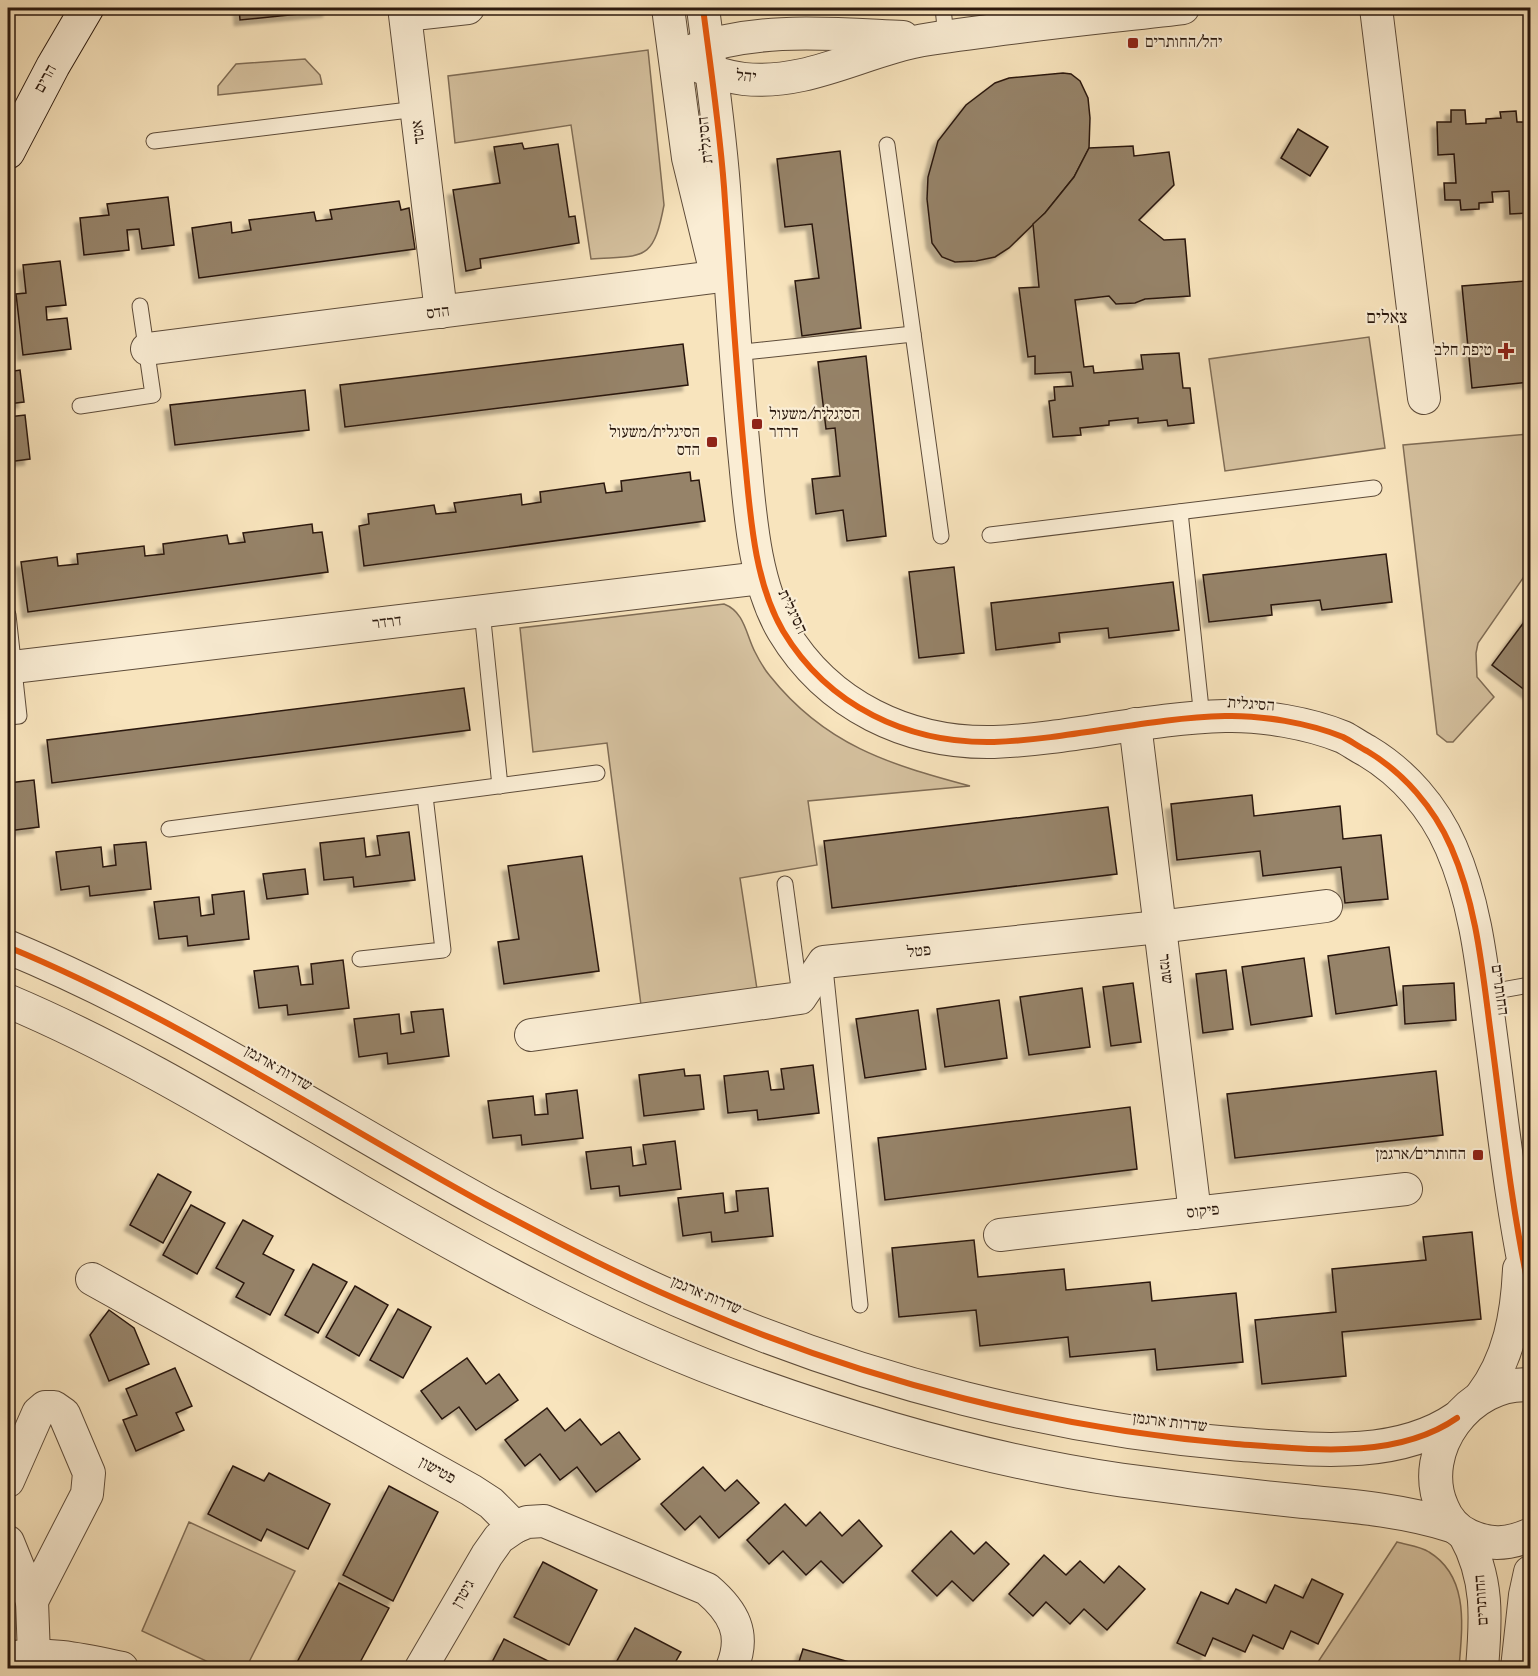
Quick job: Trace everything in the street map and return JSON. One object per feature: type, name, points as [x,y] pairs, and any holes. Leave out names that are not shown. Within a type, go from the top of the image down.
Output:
[{"type":"street","name":"הרים","points":[[8,152],[53,66],[87,8]]},
{"type":"street","name":"אטד","points":[[441,312],[405,15],[468,8]]},
{"type":"street","name":"הסיגלית","points":[[668,8],[688,158],[723,276],[735,353],[751,518],[761,578],[781,629],[810,670],[846,701],[889,724],[938,737],[991,742],[1048,737],[1135,724],[1228,716],[1290,722],[1343,737]]},
{"type":"street","name":"הסיגלית","points":[[703,8],[724,180],[723,276]]},
{"type":"street","name":"יהל","points":[[710,58],[744,39],[939,28],[1183,8]]},
{"type":"street","points":[[1376,8],[1424,398]]},
{"type":"street","name":"יהל","points":[[675,57],[710,58],[744,79],[777,79],[829,69],[939,28]]},
{"type":"street","name":"הדס","points":[[147,349],[723,276]]},
{"type":"street","name":"דרדר","points":[[13,667],[761,578]]},
{"type":"street","name":"שומר","points":[[1135,724],[1195,1213]]},
{"type":"street","name":"החותרים","points":[[1343,737],[1387,763],[1423,799],[1450,844],[1469,897],[1485,993],[1519,1241],[1530,1294]]},
{"type":"street","name":"פטל","points":[[824,962],[1159,927],[1326,906]]},
{"type":"street","name":"שדרות ארגמן","points":[[8,947],[122,998],[198,1038],[442,1180],[594,1260],[703,1311],[826,1357],[966,1398],[1042,1415],[1122,1430],[1206,1441],[1295,1448],[1368,1447],[1428,1434],[1457,1418]]},
{"type":"street","points":[[531,1035],[800,998],[824,962]]},
{"type":"street","points":[[8,1001],[99,1043],[174,1082],[384,1204],[518,1277],[627,1332],[745,1381],[880,1426],[1031,1464],[1200,1491],[1366,1508],[1436,1520],[1477,1540],[1491,1544],[1505,1544],[1530,1535]]},
{"type":"street","name":"פיקוס","points":[[1000,1235],[1406,1189]]},
{"type":"street","name":"החותרים","points":[[1481,1396],[1493,1380],[1509,1341],[1517,1299],[1519,1241]]},
{"type":"street","name":"פטישון","points":[[92,1279],[471,1490],[491,1503],[515,1527]]},
{"type":"street","points":[[1459,1530],[1445,1514],[1440,1502],[1436,1473],[1443,1442],[1457,1418],[1481,1396],[1515,1384],[1530,1385]]},
{"type":"street","points":[[8,1481],[38,1413],[45,1407],[54,1407],[68,1421],[89,1473],[87,1494],[33,1601],[21,1657],[71,1657],[122,1668]]},
{"type":"street","points":[[515,1527],[527,1522],[544,1521],[707,1589],[722,1602],[735,1622],[739,1638],[738,1654],[732,1668]]},
{"type":"street","name":"גיטרן","points":[[421,1668],[487,1555],[499,1538],[515,1527]]},
{"type":"street","name":"החותרים","points":[[1459,1530],[1480,1568],[1485,1610],[1482,1668]]},
{"type":"street","points":[[8,1542],[33,1601]]},
{"type":"street","points":[[1517,1668],[1530,1572]]},
{"type":"lane","points":[[154,141],[417,109]]},
{"type":"lane","points":[[887,145],[941,536]]},
{"type":"lane","points":[[80,406],[153,395],[140,306]]},
{"type":"lane","points":[[735,353],[913,334]]},
{"type":"lane","points":[[990,535],[1374,489]]},
{"type":"lane","points":[[1180,512],[1202,718]]},
{"type":"lane","points":[[482,611],[500,786]]},
{"type":"lane","points":[[8,615],[19,716],[8,717]]},
{"type":"lane","points":[[169,829],[597,773]]},
{"type":"lane","points":[[360,959],[443,950],[425,796]]},
{"type":"lane","points":[[785,884],[800,998]]},
{"type":"lane","points":[[824,962],[860,1305]]},
{"type":"lane","points":[[1485,993],[1530,985]]},
{"type":"shaded area","points":[[648,50],[664,205],[660,224],[650,247],[643,252],[623,257],[591,259],[571,125],[455,143],[448,76]]},
{"type":"shaded area","points":[[305,59],[320,75],[322,84],[218,95],[218,86],[236,64]]},
{"type":"shaded area","points":[[1369,337],[1385,448],[1225,471],[1209,359]]},
{"type":"shaded area","points":[[1530,434],[1530,568],[1478,643],[1477,677],[1494,697],[1453,742],[1447,742],[1437,734],[1403,445]]},
{"type":"shaded area","points":[[724,604],[741,618],[755,652],[768,673],[791,700],[813,719],[860,749],[885,760],[970,786],[808,801],[817,865],[740,878],[757,989],[641,1005],[607,743],[533,752],[520,628]]},
{"type":"shaded area","points":[[189,1522],[295,1571],[246,1668],[221,1668],[142,1631]]},
{"type":"shaded area","points":[[1397,1542],[1429,1552],[1451,1575],[1457,1589],[1462,1620],[1459,1668],[1314,1668]]},
{"type":"building","points":[[239,8],[328,8],[328,11],[240,20]]},
{"type":"building","points":[[1071,74],[1080,81],[1088,98],[1089,148],[1074,177],[1045,213],[1009,248],[995,257],[955,262],[942,257],[932,243],[927,199],[928,177],[938,141],[966,105],[995,83],[1009,78]]},
{"type":"building","points":[[1451,110],[1465,110],[1466,124],[1486,123],[1486,119],[1501,118],[1500,112],[1516,111],[1517,122],[1530,122],[1530,141],[1524,141],[1526,172],[1530,172],[1528,213],[1510,214],[1509,191],[1492,192],[1493,202],[1479,203],[1479,209],[1461,210],[1460,200],[1445,200],[1444,183],[1456,183],[1454,154],[1438,155],[1437,122],[1451,122]]},
{"type":"building","points":[[1298,129],[1328,147],[1310,176],[1281,158]]},
{"type":"building","points":[[522,143],[524,149],[558,144],[569,217],[575,216],[579,243],[480,259],[481,268],[466,271],[453,190],[500,183],[494,147]]},
{"type":"building","points":[[1133,146],[1134,156],[1169,152],[1174,185],[1139,220],[1164,240],[1185,239],[1190,296],[1145,299],[1135,303],[1116,304],[1109,296],[1075,300],[1084,367],[1093,366],[1094,373],[1143,369],[1141,355],[1179,353],[1183,388],[1190,388],[1194,423],[1168,426],[1167,420],[1138,423],[1138,418],[1109,421],[1109,425],[1080,428],[1081,435],[1053,437],[1049,401],[1055,400],[1054,387],[1073,386],[1071,372],[1035,374],[1035,356],[1028,357],[1019,288],[1039,287],[1033,224],[1045,213],[1074,177],[1089,148]]},
{"type":"building","points":[[840,151],[861,328],[802,336],[795,281],[819,278],[812,224],[785,227],[777,159]]},
{"type":"building","points":[[168,197],[174,245],[142,249],[139,229],[127,230],[129,250],[84,255],[80,218],[109,215],[107,204]]},
{"type":"building","points":[[399,201],[401,210],[409,208],[415,249],[199,278],[192,228],[231,222],[232,233],[251,230],[249,220],[314,212],[316,221],[332,219],[330,210]]},
{"type":"building","points":[[60,261],[66,305],[46,307],[47,320],[67,318],[71,349],[23,355],[16,294],[26,293],[23,265]]},
{"type":"building","points":[[1525,281],[1530,336],[1530,382],[1472,388],[1462,286]]},
{"type":"building","points":[[683,344],[688,385],[345,427],[340,385]]},
{"type":"building","points":[[866,356],[886,536],[847,541],[843,510],[816,514],[812,479],[840,476],[835,428],[826,429],[818,362]]},
{"type":"building","points":[[20,370],[24,402],[8,404],[8,372]]},
{"type":"building","points":[[305,390],[309,430],[175,445],[170,405]]},
{"type":"building","points":[[25,415],[30,459],[8,462],[8,417]]},
{"type":"building","points":[[690,472],[691,481],[699,480],[705,521],[364,566],[359,526],[369,524],[368,514],[434,505],[436,514],[456,512],[454,503],[521,494],[522,505],[541,502],[540,492],[604,483],[606,493],[622,491],[621,481]]},
{"type":"building","points":[[312,524],[313,533],[322,532],[328,572],[28,612],[21,562],[57,557],[58,566],[78,564],[77,554],[144,546],[145,556],[164,554],[163,544],[227,535],[229,544],[245,542],[243,533]]},
{"type":"building","points":[[1386,554],[1392,602],[1322,610],[1320,600],[1271,605],[1272,615],[1209,622],[1203,575]]},
{"type":"building","points":[[954,567],[964,653],[919,658],[909,572]]},
{"type":"building","points":[[1173,582],[1179,630],[1109,638],[1108,628],[1059,633],[1060,642],[996,650],[991,603]]},
{"type":"building","points":[[1530,614],[1530,694],[1492,665]]},
{"type":"building","points":[[464,688],[470,730],[52,783],[47,740]]},
{"type":"building","points":[[34,780],[39,827],[8,831],[8,783]]},
{"type":"building","points":[[1252,795],[1254,816],[1340,806],[1343,839],[1381,835],[1388,899],[1345,903],[1341,867],[1263,876],[1260,851],[1177,860],[1171,804]]},
{"type":"building","points":[[1108,807],[1117,874],[832,908],[824,841]]},
{"type":"building","points":[[409,832],[415,880],[354,887],[353,877],[324,880],[320,843],[364,838],[366,857],[380,855],[377,836]]},
{"type":"building","points":[[146,842],[151,889],[90,896],[89,886],[61,890],[56,852],[101,847],[103,867],[116,865],[114,845]]},
{"type":"building","points":[[582,856],[599,971],[504,984],[498,942],[519,939],[508,866]]},
{"type":"building","points":[[305,869],[308,894],[267,899],[263,874]]},
{"type":"building","points":[[244,891],[249,939],[188,946],[187,936],[159,939],[154,902],[199,897],[201,916],[214,914],[212,895]]},
{"type":"building","points":[[1389,947],[1397,1005],[1336,1014],[1328,956]]},
{"type":"building","points":[[1304,958],[1312,1016],[1251,1025],[1242,967]]},
{"type":"building","points":[[343,960],[349,1008],[288,1015],[287,1005],[259,1008],[254,971],[298,966],[301,985],[313,984],[311,964]]},
{"type":"building","points":[[1226,970],[1233,1029],[1203,1033],[1196,974]]},
{"type":"building","points":[[1133,983],[1141,1042],[1111,1046],[1103,987]]},
{"type":"building","points":[[1454,983],[1456,1020],[1405,1024],[1403,986]]},
{"type":"building","points":[[1082,988],[1090,1047],[1029,1055],[1020,997]]},
{"type":"building","points":[[999,1000],[1007,1058],[945,1067],[937,1009]]},
{"type":"building","points":[[443,1009],[449,1056],[388,1064],[387,1053],[359,1057],[354,1019],[399,1014],[401,1034],[414,1032],[411,1012]]},
{"type":"building","points":[[918,1010],[926,1069],[865,1078],[856,1019]]},
{"type":"building","points":[[813,1065],[819,1113],[758,1120],[757,1110],[728,1113],[724,1076],[768,1071],[771,1090],[784,1089],[781,1069]]},
{"type":"building","points":[[684,1069],[685,1076],[700,1075],[704,1109],[644,1116],[639,1075]]},
{"type":"building","points":[[1436,1071],[1443,1135],[1235,1158],[1227,1094]]},
{"type":"building","points":[[577,1090],[583,1138],[522,1145],[521,1135],[493,1138],[488,1101],[533,1096],[535,1115],[548,1114],[546,1094]]},
{"type":"building","points":[[1130,1107],[1137,1169],[885,1200],[878,1138]]},
{"type":"building","points":[[675,1141],[681,1189],[620,1196],[619,1186],[591,1189],[586,1152],[631,1147],[633,1166],[646,1164],[643,1145]]},
{"type":"building","points":[[158,1174],[191,1192],[163,1243],[130,1225]]},
{"type":"building","points":[[768,1188],[773,1236],[712,1242],[711,1232],[683,1236],[678,1198],[723,1193],[725,1213],[738,1211],[736,1191]]},
{"type":"building","points":[[191,1205],[225,1223],[197,1274],[163,1255]]},
{"type":"building","points":[[243,1220],[273,1236],[263,1254],[294,1270],[270,1315],[236,1297],[244,1283],[216,1268]]},
{"type":"building","points":[[1472,1232],[1481,1319],[1342,1332],[1346,1376],[1262,1384],[1255,1320],[1336,1312],[1332,1269],[1426,1260],[1423,1237]]},
{"type":"building","points":[[974,1240],[978,1277],[1064,1269],[1066,1290],[1150,1282],[1152,1301],[1236,1293],[1243,1362],[1157,1370],[1155,1349],[1070,1357],[1068,1337],[980,1346],[976,1310],[899,1317],[892,1248]]},
{"type":"building","points":[[313,1264],[347,1282],[318,1333],[285,1315]]},
{"type":"building","points":[[355,1286],[388,1305],[359,1356],[326,1337]]},
{"type":"building","points":[[398,1309],[431,1327],[403,1378],[370,1360]]},
{"type":"building","points":[[109,1310],[134,1328],[149,1364],[109,1381],[90,1335]]},
{"type":"building","points":[[467,1358],[486,1384],[499,1374],[518,1400],[476,1430],[459,1407],[442,1419],[421,1391]]},
{"type":"building","points":[[175,1368],[192,1406],[176,1413],[184,1430],[136,1451],[123,1420],[137,1415],[126,1389]]},
{"type":"building","points":[[547,1408],[565,1431],[580,1419],[601,1445],[619,1432],[640,1459],[596,1492],[577,1467],[560,1480],[540,1454],[525,1466],[505,1440]]},
{"type":"building","points":[[233,1466],[264,1481],[269,1473],[330,1504],[308,1549],[267,1529],[261,1541],[208,1514]]},
{"type":"building","points":[[703,1467],[725,1491],[737,1480],[759,1503],[719,1538],[700,1516],[685,1530],[661,1504]]},
{"type":"building","points":[[389,1486],[438,1512],[393,1601],[343,1575]]},
{"type":"building","points":[[785,1504],[806,1526],[820,1512],[842,1536],[859,1520],[882,1546],[843,1583],[821,1561],[806,1575],[783,1551],[769,1564],[747,1540]]},
{"type":"building","points":[[951,1531],[974,1554],[986,1542],[1009,1564],[973,1601],[952,1581],[937,1596],[912,1571]]},
{"type":"building","points":[[1044,1555],[1066,1575],[1080,1561],[1104,1583],[1119,1566],[1145,1589],[1107,1630],[1084,1609],[1070,1624],[1046,1602],[1033,1616],[1009,1594]]},
{"type":"building","points":[[543,1562],[597,1590],[569,1645],[514,1617]]},
{"type":"building","points":[[1312,1579],[1343,1594],[1318,1644],[1291,1631],[1283,1649],[1253,1635],[1245,1652],[1213,1638],[1205,1656],[1177,1643],[1201,1592],[1228,1604],[1236,1589],[1266,1603],[1275,1585],[1303,1598]]},
{"type":"building","points":[[339,1583],[389,1608],[357,1668],[294,1668]]},
{"type":"building","points":[[635,1628],[681,1652],[672,1668],[613,1668]]},
{"type":"building","points":[[504,1639],[556,1665],[555,1668],[489,1668]]},
{"type":"building","points":[[803,1649],[860,1665],[859,1668],[797,1668]]},
{"type":"cycle path","points":[[703,8],[721,152],[738,389],[754,544],[765,590],[783,631],[801,657],[847,700],[901,728],[931,736],[962,741],[994,742],[1052,737],[1167,720],[1225,716],[1254,717],[1285,721],[1330,732],[1367,751],[1393,770],[1427,805],[1436,819],[1451,847],[1467,891],[1481,959],[1512,1195],[1530,1294]]},
{"type":"cycle path","points":[[8,947],[131,1004],[485,1204],[593,1260],[704,1311],[832,1360],[964,1398],[1032,1414],[1100,1427],[1236,1444],[1321,1449],[1379,1446],[1406,1441],[1433,1432],[1457,1418]]},
{"type":"place","name":"יהל/החותרים","points":[[1133,43]]},
{"type":"place","name":"טיפת חלב","points":[[1506,351]]},
{"type":"place","name":"הסיגלית/משעול דרדר","points":[[757,424]]},
{"type":"place","name":"הסיגלית/משעול הדס","points":[[712,442]]},
{"type":"place","name":"החותרים/ארגמן","points":[[1478,1155]]},
{"type":"district","name":"צאלים","points":[[1387,318]]}]
